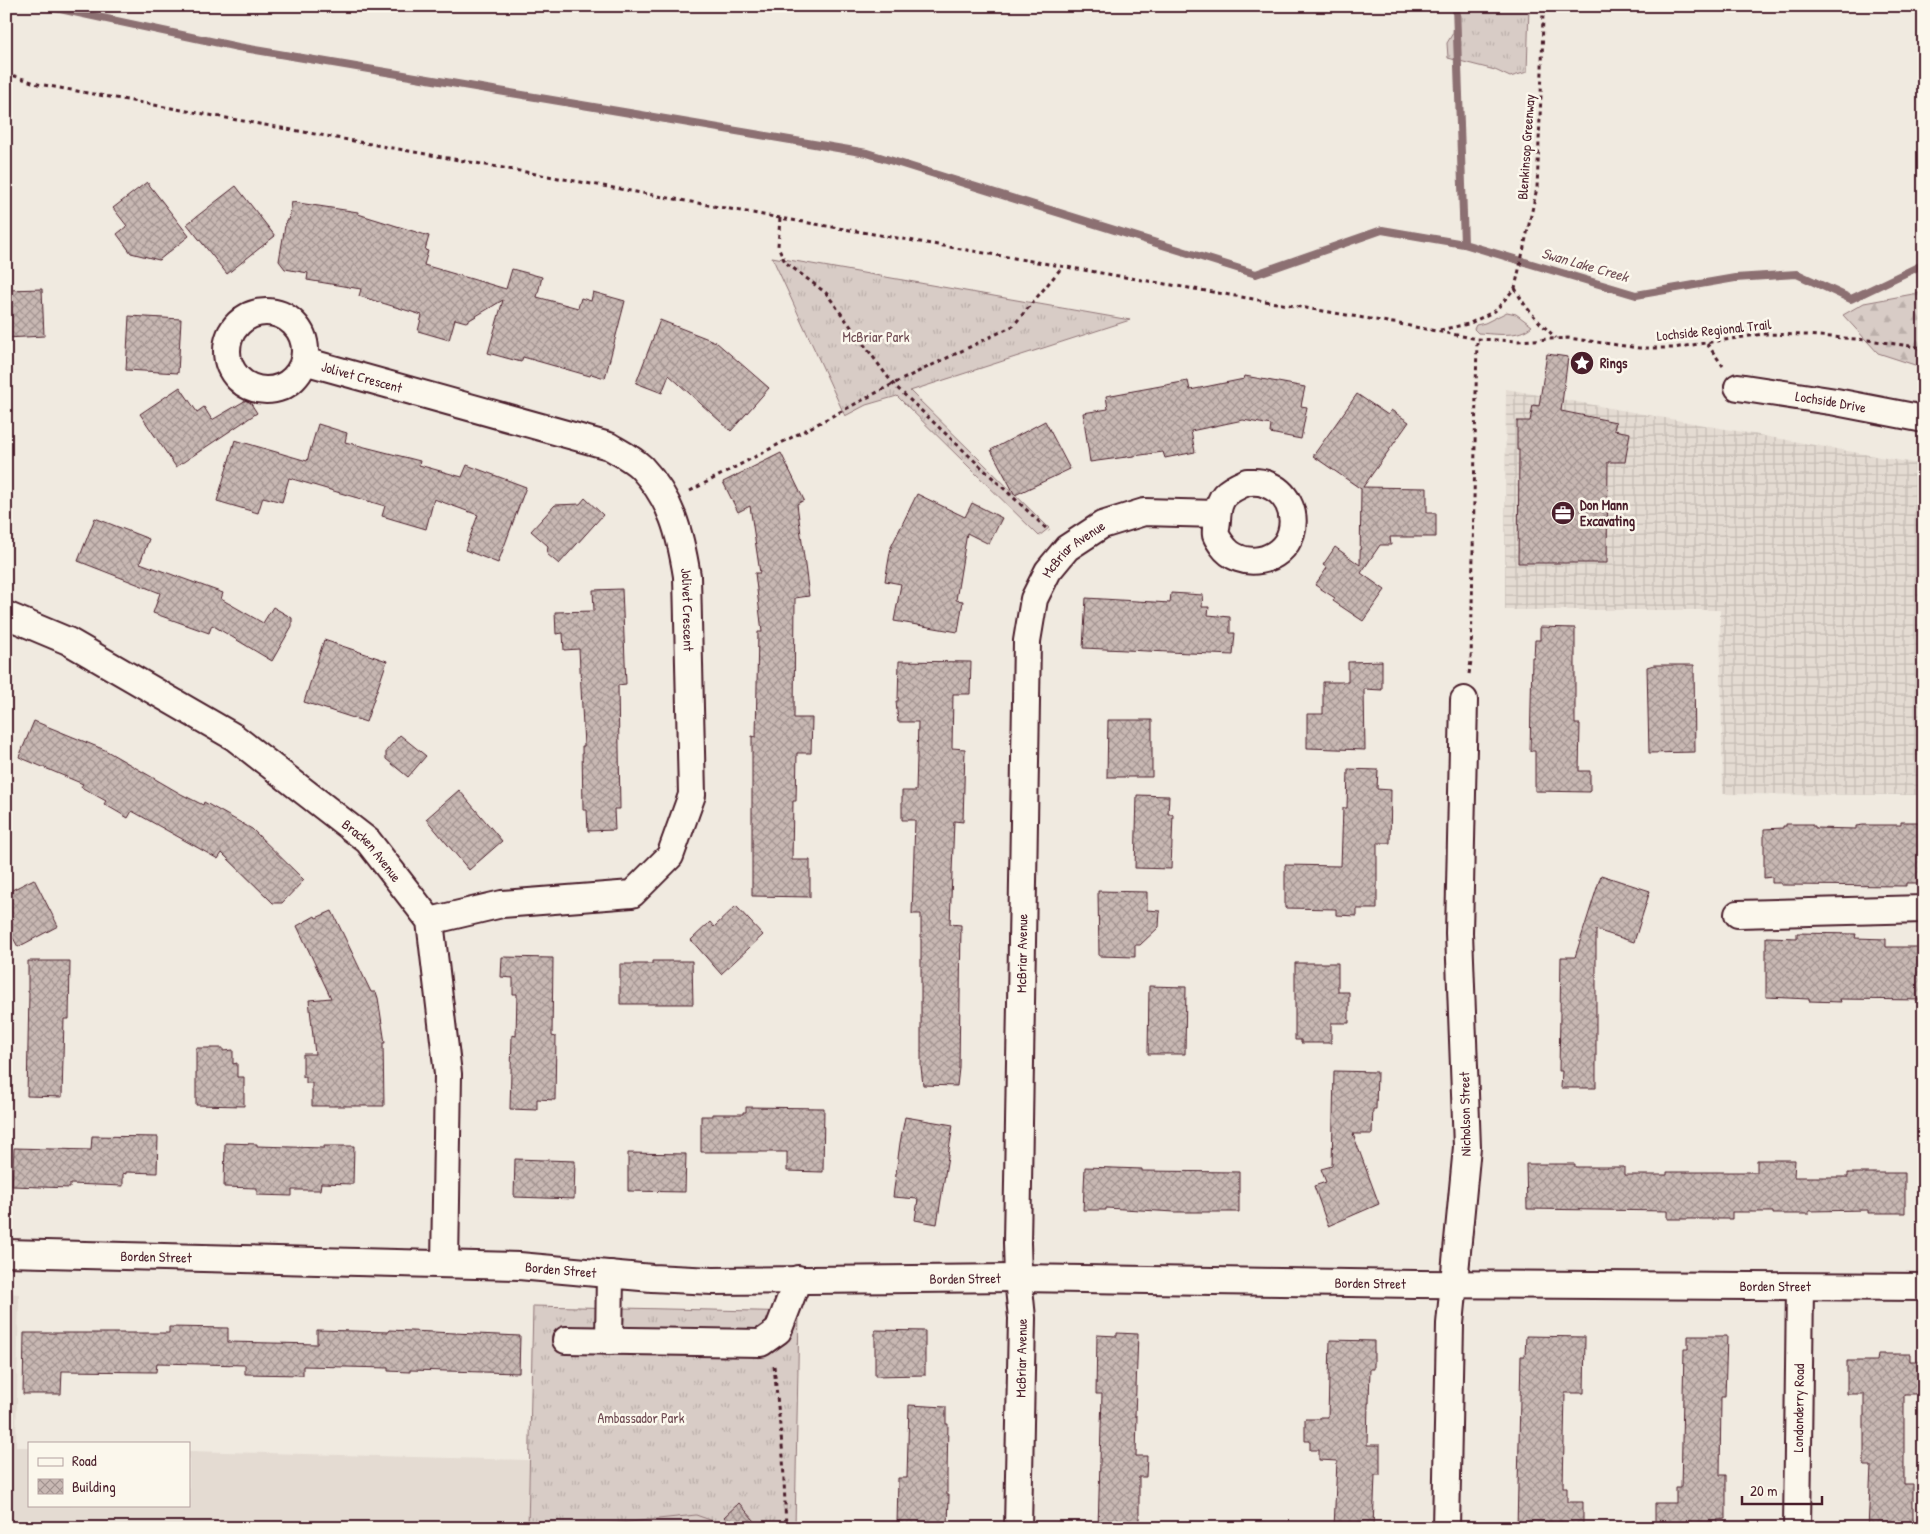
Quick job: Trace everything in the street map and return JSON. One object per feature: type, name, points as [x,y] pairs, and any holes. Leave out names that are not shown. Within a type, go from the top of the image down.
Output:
[{"type":"street","name":"Jolivet Crescent","points":[[304,361],[609,446],[640,466],[668,502],[682,541],[687,576],[692,795],[670,856],[632,894],[502,904],[430,921]]},
{"type":"street","name":"Lochside Drive","points":[[1738,387],[1836,402],[1924,419]]},
{"type":"street","name":"McBriar Avenue","points":[[1018,1528],[1022,1318],[1018,1278],[1026,641],[1034,599],[1048,571],[1067,548],[1102,524],[1144,512],[1217,514]]},
{"type":"street","name":"Bracken Avenue","points":[[6,615],[68,641],[234,737],[368,840],[430,921]]},
{"type":"street","name":"Nicholson Street","points":[[1446,1528],[1450,1324],[1467,1147],[1459,933],[1464,700]]},
{"type":"street","points":[[1738,914],[1924,910]]},
{"type":"street","points":[[430,921],[448,1074],[445,1264]]},
{"type":"street","name":"Borden Street","points":[[6,1253],[519,1266],[713,1281],[1018,1278],[1924,1287]]},
{"type":"street","points":[[609,1341],[610,1274]]},
{"type":"street","points":[[566,1340],[761,1344],[778,1331],[798,1279]]},
{"type":"street","name":"Londonderry Road","points":[[1797,1528],[1800,1287]]},
{"type":"path","name":"Blenkinsop Greenway","points":[[1515,288],[1537,188],[1543,6]]},
{"type":"path","name":"Lochside Regional Trail","points":[[6,73],[38,84],[780,218],[1477,339],[1518,341],[1556,338],[1639,348],[1673,348],[1763,334],[1806,334],[1924,348]]},
{"type":"path","points":[[780,218],[778,246],[785,262],[826,293],[894,384],[1067,548]]},
{"type":"path","points":[[668,502],[894,384],[1013,326],[1064,266]]},
{"type":"path","points":[[1437,331],[1468,324],[1495,311],[1515,288],[1522,303],[1533,317],[1556,338]]},
{"type":"path","points":[[1464,700],[1471,661],[1477,339]]},
{"type":"path","points":[[761,1344],[774,1368],[783,1456],[786,1528]]},
{"type":"shaded area","points":[[1506,389],[1924,465],[1924,795],[1723,794],[1720,610],[1505,610]]},
{"type":"shaded area","points":[[6,1293],[19,1294],[16,1447],[28,1447],[28,1506],[190,1506],[190,1451],[529,1460],[528,1528],[6,1528]]},
{"type":"green space","points":[[1456,6],[1529,6],[1527,72],[1510,77],[1495,70],[1448,58],[1447,43],[1453,33]]},
{"type":"green space","name":"McBriar Park","points":[[772,257],[1130,320],[910,391],[1049,528],[1039,536],[897,396],[866,405],[845,416]]},
{"type":"green space","points":[[1924,292],[1924,368],[1878,353],[1843,315],[1864,303]]},
{"type":"green space","points":[[1507,312],[1516,314],[1532,326],[1527,330],[1514,334],[1478,333],[1474,329],[1476,325],[1485,323]]},
{"type":"green space","name":"Ambassador Park","points":[[533,1306],[799,1312],[795,1528],[528,1528]]},
{"type":"green space","points":[[696,1515],[733,1528],[573,1528]]},
{"type":"building","points":[[147,182],[189,236],[159,260],[131,253],[117,234],[127,226],[113,208]]},
{"type":"building","points":[[236,186],[275,236],[227,274],[187,224]]},
{"type":"building","points":[[292,202],[358,212],[358,214],[429,236],[425,250],[428,251],[424,265],[506,289],[512,269],[542,277],[537,297],[578,308],[581,298],[591,301],[593,292],[625,301],[605,378],[591,374],[590,376],[523,357],[521,362],[488,353],[503,300],[466,322],[455,319],[449,340],[418,331],[422,315],[359,296],[361,289],[307,280],[308,273],[285,269],[279,261],[286,220],[289,220]]},
{"type":"building","points":[[42,289],[44,336],[6,338],[6,290]]},
{"type":"building","points":[[129,316],[181,319],[178,373],[126,370]]},
{"type":"building","points":[[660,320],[716,342],[769,388],[731,431],[669,375],[662,393],[636,383]]},
{"type":"building","name":"Don Mann Excavating","points":[[1547,354],[1568,357],[1561,411],[1616,422],[1614,430],[1630,433],[1625,462],[1608,462],[1607,563],[1518,563],[1519,450],[1517,450],[1517,421],[1530,421],[1533,405],[1539,406]]},
{"type":"building","points":[[1245,376],[1305,387],[1301,406],[1307,407],[1301,439],[1270,433],[1271,425],[1243,420],[1191,431],[1195,452],[1165,458],[1163,452],[1090,462],[1083,413],[1108,409],[1106,396],[1188,381],[1190,390],[1244,379]]},
{"type":"building","points":[[180,387],[197,412],[204,407],[212,420],[248,399],[257,413],[176,467],[140,414]]},
{"type":"building","points":[[1357,394],[1388,415],[1391,410],[1409,422],[1363,487],[1427,488],[1427,513],[1436,513],[1436,537],[1390,537],[1391,545],[1380,545],[1361,573],[1385,590],[1363,621],[1333,601],[1335,598],[1315,585],[1327,568],[1323,565],[1335,547],[1360,565],[1361,489],[1313,456]]},
{"type":"building","points":[[1045,421],[1070,469],[1015,495],[991,450]]},
{"type":"building","points":[[318,424],[347,433],[345,442],[420,461],[419,465],[462,477],[467,465],[526,487],[498,563],[465,550],[478,515],[434,499],[426,529],[382,516],[385,506],[289,478],[282,502],[263,497],[258,513],[217,501],[235,440],[307,461]]},
{"type":"building","points":[[781,453],[804,500],[797,504],[809,596],[795,598],[794,718],[812,718],[811,753],[797,753],[796,801],[793,801],[792,860],[810,860],[810,897],[752,896],[752,736],[756,737],[758,632],[762,632],[755,573],[760,573],[750,506],[738,512],[723,482]]},
{"type":"building","points":[[917,494],[965,517],[972,503],[1002,518],[989,544],[967,533],[956,600],[963,601],[958,632],[894,621],[901,584],[885,581],[891,547]]},
{"type":"building","points":[[585,498],[603,515],[559,564],[547,554],[548,546],[531,531],[555,505],[580,504]]},
{"type":"building","points":[[95,518],[149,539],[140,563],[223,593],[221,599],[263,623],[273,607],[292,618],[292,626],[272,661],[212,625],[209,633],[153,613],[160,593],[78,561]]},
{"type":"building","points":[[622,589],[626,684],[618,685],[620,809],[614,809],[615,830],[588,831],[587,810],[583,810],[582,746],[584,746],[579,649],[564,650],[563,633],[556,634],[555,612],[594,611],[593,590]]},
{"type":"building","points":[[1171,593],[1203,595],[1202,607],[1209,607],[1208,615],[1230,617],[1230,633],[1235,633],[1233,655],[1083,648],[1086,598],[1170,603]]},
{"type":"building","points":[[1540,627],[1575,628],[1575,724],[1580,724],[1579,771],[1590,771],[1590,792],[1535,791],[1535,751],[1530,751],[1532,657],[1534,657],[1535,640],[1540,640]]},
{"type":"building","points":[[324,640],[387,661],[366,722],[304,702]]},
{"type":"building","points":[[899,661],[971,662],[970,694],[953,694],[952,748],[965,749],[963,822],[954,821],[950,924],[961,925],[959,1068],[957,1086],[923,1085],[921,1067],[921,914],[912,914],[915,820],[902,820],[902,791],[916,791],[918,722],[898,722],[896,701],[898,701]]},
{"type":"building","points":[[1382,661],[1382,690],[1364,689],[1365,750],[1307,748],[1307,714],[1323,714],[1323,682],[1348,682],[1348,662]]},
{"type":"building","points":[[1654,665],[1694,665],[1695,752],[1649,753],[1647,667]]},
{"type":"building","points":[[1108,720],[1152,720],[1152,777],[1107,777]]},
{"type":"building","points":[[34,721],[105,750],[181,794],[203,805],[204,802],[252,829],[304,880],[282,903],[273,903],[222,853],[218,859],[132,811],[128,818],[104,804],[106,801],[81,787],[83,784],[19,757]]},
{"type":"building","points":[[400,735],[426,756],[408,777],[386,759],[386,751]]},
{"type":"building","points":[[1348,769],[1378,770],[1377,789],[1391,790],[1390,843],[1377,843],[1377,909],[1357,909],[1357,916],[1336,915],[1336,909],[1285,908],[1285,865],[1341,866],[1343,808],[1347,808]]},
{"type":"building","points":[[459,790],[502,841],[469,870],[426,819]]},
{"type":"building","points":[[1137,795],[1169,796],[1168,814],[1173,814],[1171,869],[1135,868]]},
{"type":"building","points":[[1901,822],[1924,822],[1924,883],[1906,883],[1906,886],[1781,885],[1781,883],[1772,883],[1772,877],[1764,878],[1764,829],[1783,828],[1786,824],[1812,824],[1815,828],[1856,829],[1856,826],[1863,825],[1901,825]]},
{"type":"building","points":[[1601,875],[1650,891],[1634,942],[1596,930],[1596,1088],[1561,1088],[1562,1071],[1559,1071],[1561,957],[1575,957]]},
{"type":"building","points":[[34,879],[58,926],[18,947],[6,925],[6,893]]},
{"type":"building","points":[[1098,891],[1147,892],[1147,910],[1160,911],[1159,927],[1140,945],[1135,945],[1135,957],[1099,956]]},
{"type":"building","points":[[736,906],[763,935],[721,974],[691,940],[710,922],[714,927]]},
{"type":"building","points":[[332,911],[371,992],[376,992],[378,998],[385,1043],[383,1043],[384,1106],[312,1106],[312,1083],[306,1083],[306,1077],[303,1077],[303,1054],[315,1054],[309,1000],[331,998],[297,926],[315,916],[316,918]]},
{"type":"building","points":[[1797,933],[1856,934],[1855,938],[1886,939],[1886,947],[1924,947],[1924,1000],[1840,999],[1841,1002],[1766,997],[1766,937],[1797,938]]},
{"type":"building","points":[[502,957],[553,958],[552,1036],[556,1037],[555,1100],[537,1099],[537,1110],[510,1109],[512,1035],[516,1036],[517,994],[513,994],[513,978],[501,977]]},
{"type":"building","points":[[28,961],[70,961],[69,1019],[64,1019],[62,1097],[27,1096]]},
{"type":"building","points":[[652,961],[692,961],[693,1004],[620,1004],[620,964],[652,964]]},
{"type":"building","points":[[1295,963],[1338,963],[1338,992],[1349,992],[1349,1023],[1331,1023],[1331,1043],[1301,1043],[1301,1040],[1295,1040]]},
{"type":"building","points":[[1149,986],[1186,987],[1185,1054],[1148,1054]]},
{"type":"building","points":[[196,1048],[223,1048],[223,1051],[233,1050],[233,1064],[237,1063],[237,1077],[244,1077],[244,1106],[196,1105]]},
{"type":"building","points":[[1334,1071],[1377,1072],[1376,1109],[1373,1109],[1372,1134],[1353,1134],[1379,1204],[1328,1226],[1314,1186],[1326,1182],[1321,1169],[1332,1166]]},
{"type":"building","points":[[746,1107],[824,1108],[823,1172],[787,1171],[787,1152],[701,1152],[701,1116],[743,1114],[743,1112],[746,1112]]},
{"type":"building","points":[[905,1117],[953,1125],[937,1224],[915,1220],[918,1199],[893,1197]]},
{"type":"building","points":[[92,1136],[158,1137],[157,1173],[123,1173],[123,1186],[70,1184],[70,1188],[12,1186],[14,1148],[91,1150]]},
{"type":"building","points":[[225,1143],[324,1148],[324,1146],[354,1146],[353,1184],[321,1183],[320,1190],[292,1190],[292,1196],[257,1195],[257,1188],[224,1187]]},
{"type":"building","points":[[628,1153],[686,1154],[685,1192],[628,1191]]},
{"type":"building","points":[[515,1159],[575,1161],[574,1199],[514,1197]]},
{"type":"building","points":[[1757,1160],[1795,1160],[1794,1177],[1848,1177],[1848,1173],[1905,1173],[1905,1213],[1868,1213],[1868,1210],[1809,1211],[1809,1214],[1732,1212],[1732,1219],[1667,1219],[1667,1211],[1527,1209],[1526,1164],[1624,1167],[1624,1175],[1667,1175],[1667,1172],[1757,1172]]},
{"type":"building","points":[[1085,1167],[1142,1169],[1142,1171],[1239,1172],[1239,1212],[1175,1212],[1106,1208],[1106,1210],[1083,1210]]},
{"type":"building","points":[[169,1327],[228,1328],[228,1342],[317,1344],[317,1330],[389,1332],[389,1330],[520,1336],[519,1373],[410,1370],[410,1372],[388,1371],[388,1368],[303,1366],[303,1375],[245,1374],[245,1365],[157,1363],[156,1372],[62,1371],[61,1394],[23,1394],[24,1333],[169,1333]]},
{"type":"building","points":[[875,1330],[925,1331],[925,1375],[875,1376]]},
{"type":"building","points":[[1117,1333],[1138,1334],[1135,1416],[1137,1416],[1136,1456],[1147,1456],[1146,1477],[1139,1477],[1139,1528],[1098,1528],[1102,1394],[1096,1394],[1097,1335],[1117,1336]]},
{"type":"building","points":[[1526,1336],[1585,1337],[1584,1393],[1565,1393],[1563,1487],[1567,1487],[1567,1502],[1583,1502],[1583,1526],[1581,1528],[1517,1528],[1521,1356],[1525,1356]]},
{"type":"building","points":[[1688,1336],[1727,1336],[1725,1397],[1721,1397],[1720,1475],[1726,1475],[1726,1519],[1717,1520],[1717,1528],[1655,1526],[1655,1503],[1676,1503],[1676,1488],[1681,1488],[1684,1349],[1688,1349]]},
{"type":"building","points":[[1330,1340],[1374,1341],[1374,1369],[1370,1369],[1367,1445],[1380,1445],[1380,1475],[1375,1475],[1373,1528],[1334,1528],[1337,1461],[1319,1460],[1319,1450],[1310,1450],[1310,1441],[1305,1441],[1305,1419],[1328,1417]]},
{"type":"building","points":[[1878,1354],[1910,1354],[1910,1361],[1924,1361],[1924,1388],[1917,1387],[1917,1394],[1904,1394],[1904,1484],[1913,1484],[1913,1528],[1868,1528],[1871,1466],[1864,1466],[1864,1394],[1847,1394],[1847,1361],[1877,1361]]},
{"type":"building","points":[[909,1405],[946,1407],[946,1424],[948,1424],[948,1527],[897,1526],[898,1478],[907,1478]]},
{"type":"building","points":[[739,1503],[761,1528],[734,1528],[724,1517]]},
{"type":"waterway","points":[[46,6],[238,47],[867,153],[1256,274],[1382,230],[1464,244],[1636,295],[1735,278],[1797,274],[1851,299],[1924,264]]},
{"type":"waterway","name":"Swan Lake Creek","points":[[1456,6],[1464,244]]},
{"type":"place","name":"Rings","points":[[1582,363]]},
{"type":"place","name":"Don Mann Excavating","points":[[1563,513]]}]
